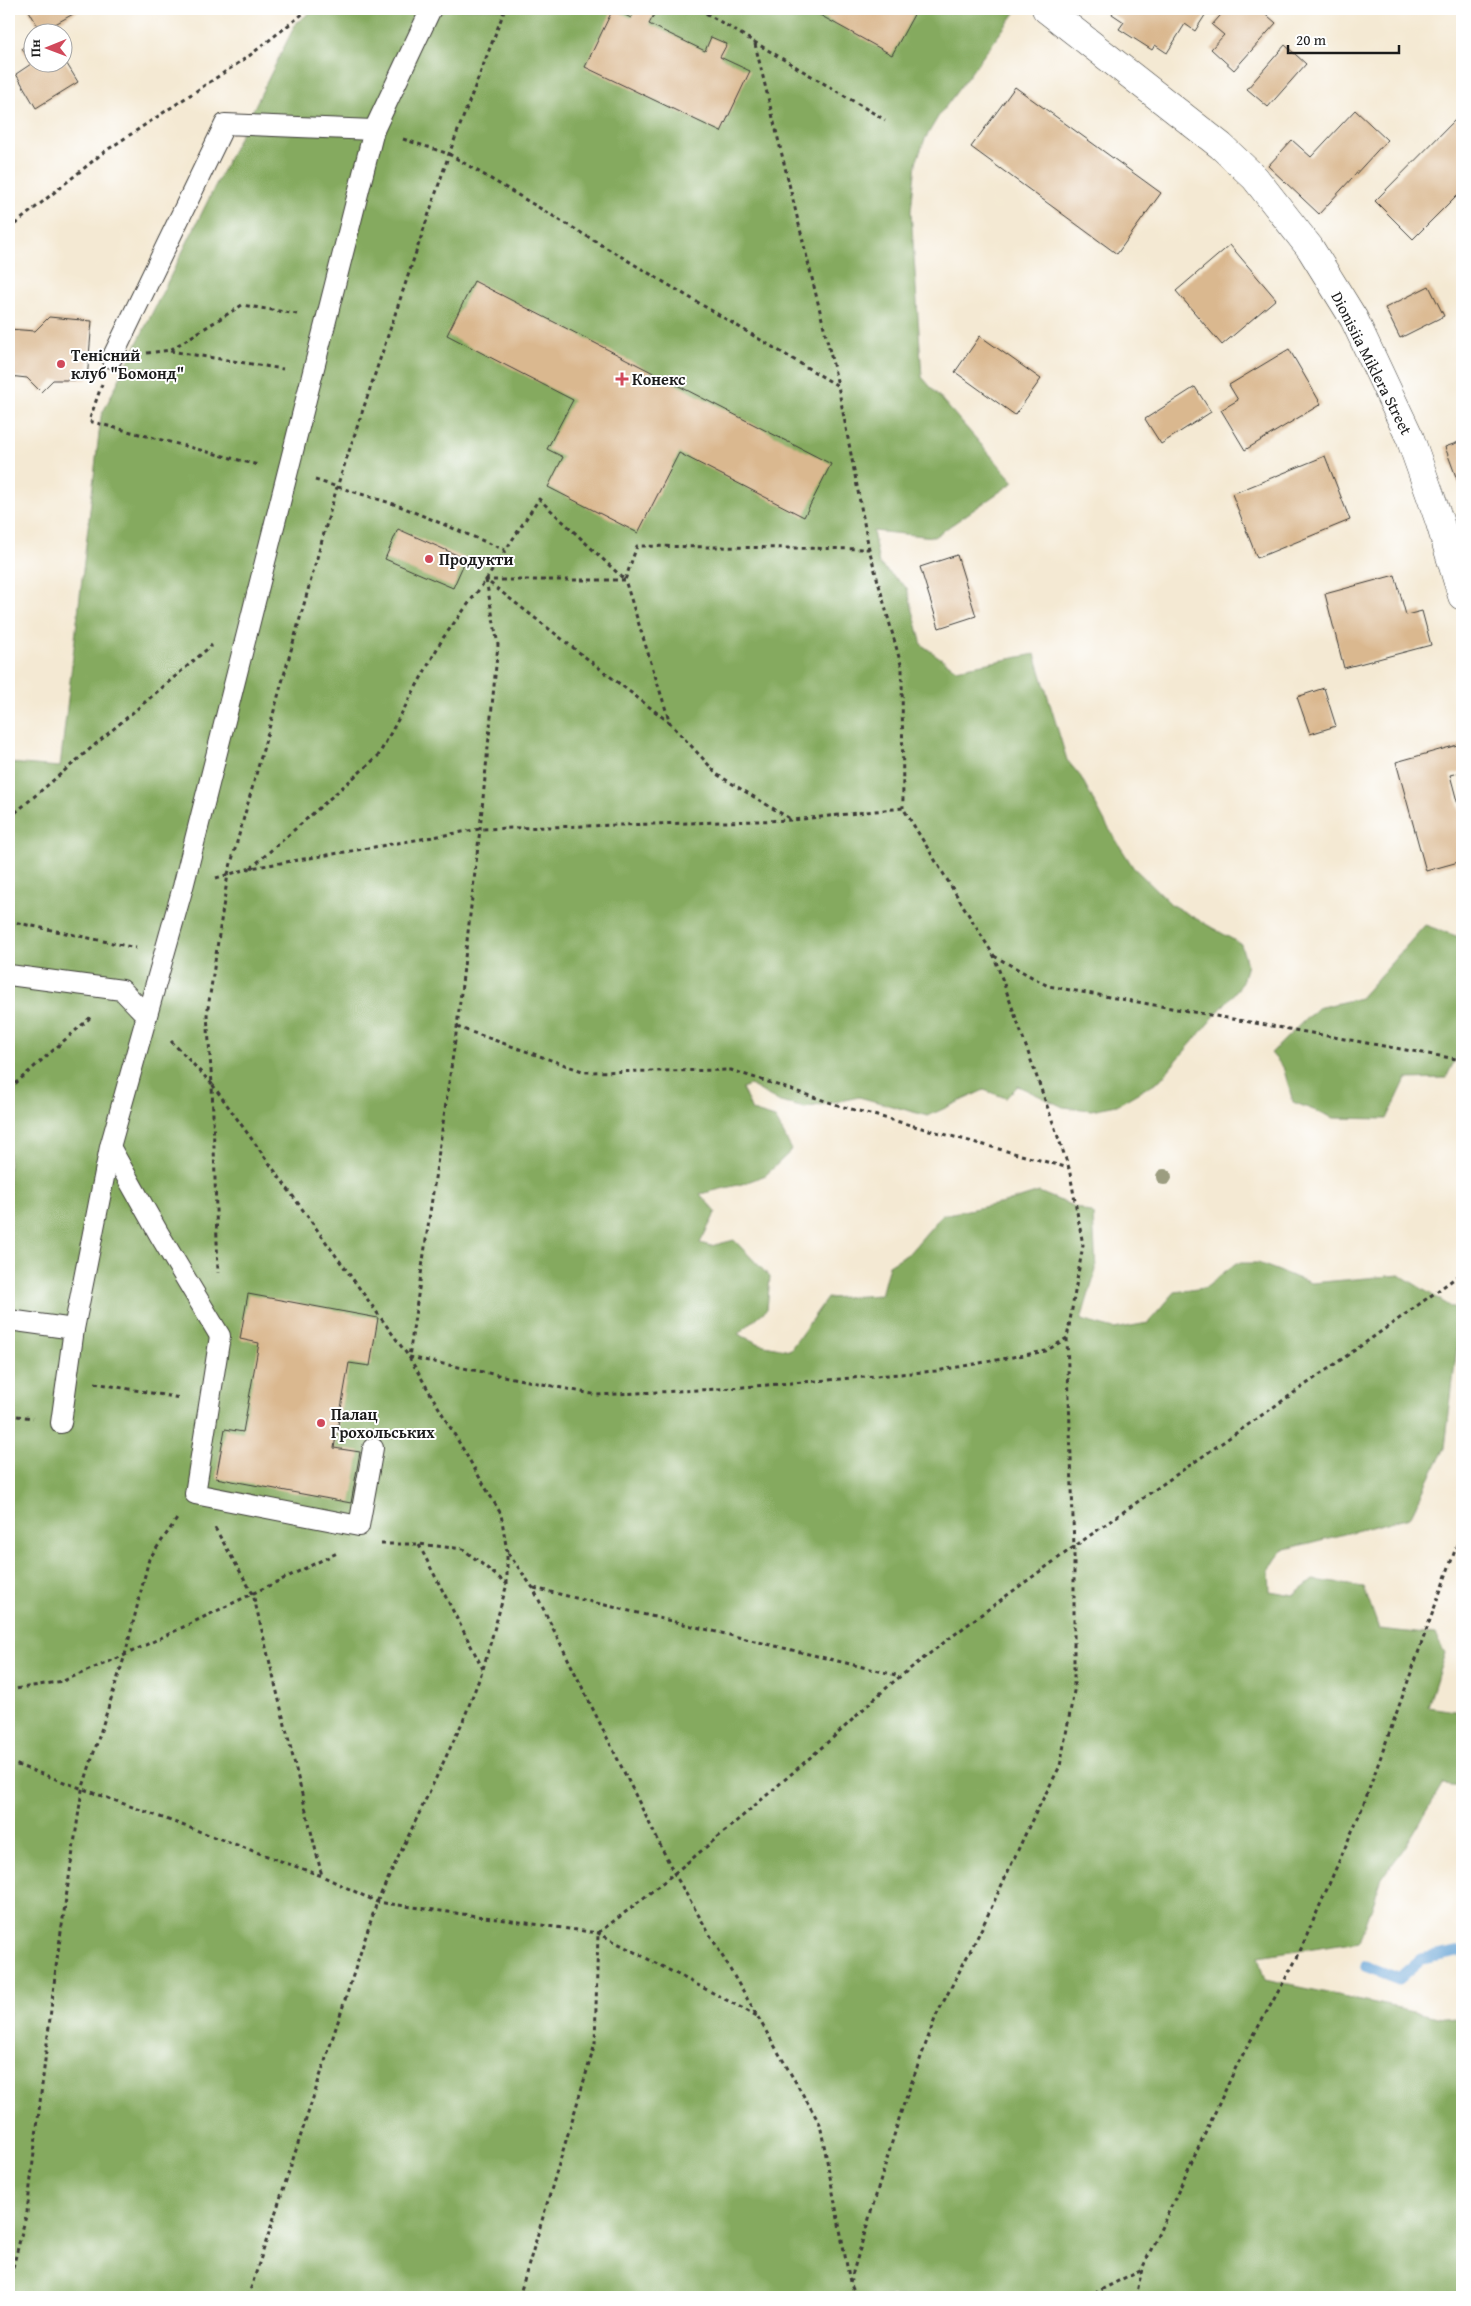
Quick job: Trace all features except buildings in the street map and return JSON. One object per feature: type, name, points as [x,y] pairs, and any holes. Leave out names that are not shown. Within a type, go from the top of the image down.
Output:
[{"type":"street","name":"Dionisiia Miklera Street","points":[[1046,9],[1221,146],[1255,178],[1310,248],[1354,319],[1410,438],[1439,520],[1462,596]]},
{"type":"lane","points":[[61,1423],[74,1329],[110,1147],[183,887],[374,130],[432,9]]},
{"type":"lane","points":[[112,358],[225,124],[374,130]]},
{"type":"lane","points":[[9,975],[122,990],[146,1015]]},
{"type":"lane","points":[[110,1147],[220,1336],[195,1494],[358,1526],[373,1448]]},
{"type":"lane","points":[[9,1320],[74,1329]]},
{"type":"path","points":[[9,228],[104,152],[249,56],[309,9]]},
{"type":"path","points":[[218,1278],[212,1084],[207,1015],[228,874],[337,487],[450,154],[505,9]]},
{"type":"path","points":[[699,9],[885,120]]},
{"type":"path","points":[[755,44],[838,386],[869,549],[902,668],[903,808],[994,956],[1070,1168],[1083,1245],[1067,1338],[1074,1548],[1074,1691],[1060,1766],[1030,1822],[979,1934],[936,2016],[902,2109],[850,2282]]},
{"type":"path","points":[[374,130],[450,154],[838,386]]},
{"type":"path","points":[[170,350],[242,305],[327,319]]},
{"type":"path","points":[[313,374],[170,350],[112,358],[89,421],[289,473],[397,505],[505,550]]},
{"type":"path","points":[[251,868],[378,756],[443,638],[486,580],[539,499],[624,580],[670,723]]},
{"type":"path","points":[[624,580],[637,546],[869,549]]},
{"type":"path","points":[[486,580],[624,580]]},
{"type":"path","points":[[486,580],[670,723],[718,776],[793,820]]},
{"type":"path","points":[[409,1357],[457,1027],[480,829],[498,645],[486,580]]},
{"type":"path","points":[[9,818],[253,610]]},
{"type":"path","points":[[183,887],[251,868],[480,829],[793,820],[903,808]]},
{"type":"path","points":[[9,921],[164,953]]},
{"type":"path","points":[[994,956],[1048,986],[1462,1060]]},
{"type":"path","points":[[9,1089],[122,990]]},
{"type":"path","points":[[146,1015],[212,1084],[409,1357],[500,1514],[507,1552],[507,1584],[483,1669],[462,1721],[377,1902],[248,2297]]},
{"type":"path","points":[[457,1027],[585,1072],[731,1070],[844,1107],[1070,1168]]},
{"type":"path","points":[[598,1933],[674,1873],[839,1732],[900,1676],[1074,1548],[1462,1273]]},
{"type":"path","points":[[409,1357],[596,1395],[719,1389],[936,1371],[1046,1351],[1067,1338]]},
{"type":"path","points":[[68,1378],[210,1403]]},
{"type":"path","points":[[9,2283],[26,2212],[57,1959],[82,1790],[126,1655],[149,1558],[195,1494],[253,1594],[322,1876]]},
{"type":"path","points":[[1136,2297],[1142,2269],[1237,2065],[1297,1958],[1363,1806],[1462,1531]]},
{"type":"path","points":[[372,1545],[418,1544],[463,1549],[507,1584]]},
{"type":"path","points":[[418,1544],[483,1669]]},
{"type":"path","points":[[9,1690],[63,1681],[126,1655],[346,1549]]},
{"type":"path","points":[[507,1552],[534,1588],[674,1873],[820,2124],[850,2282],[857,2297]]},
{"type":"path","points":[[534,1588],[900,1676]]},
{"type":"path","points":[[9,1762],[322,1876],[377,1902],[598,1933],[760,2018]]},
{"type":"path","points":[[520,2297],[596,2044],[598,1933]]},
{"type":"path","points":[[1087,2297],[1142,2269]]},
{"type":"green space","points":[[315,9],[1018,9],[938,117],[925,139],[916,163],[911,211],[922,377],[1014,482],[934,537],[873,531],[879,564],[907,588],[922,645],[956,669],[1035,654],[1067,760],[1081,777],[1106,824],[1133,867],[1172,905],[1241,944],[1247,965],[1241,985],[1160,1080],[1117,1105],[1091,1110],[1063,1107],[1018,1086],[1006,1098],[984,1090],[928,1116],[859,1097],[805,1108],[780,1102],[750,1085],[742,1088],[752,1111],[775,1118],[792,1150],[766,1175],[742,1184],[700,1194],[716,1212],[700,1243],[711,1246],[734,1240],[770,1277],[767,1309],[738,1334],[760,1344],[790,1350],[827,1298],[881,1295],[889,1265],[910,1252],[942,1215],[1004,1203],[1039,1192],[1093,1214],[1096,1270],[1081,1320],[1114,1329],[1148,1323],[1175,1292],[1204,1288],[1236,1263],[1258,1263],[1311,1283],[1400,1275],[1461,1313],[1445,1448],[1410,1517],[1282,1550],[1269,1570],[1270,1591],[1294,1595],[1313,1580],[1364,1587],[1379,1629],[1435,1635],[1445,1653],[1428,1706],[1462,1711],[1462,1786],[1443,1784],[1405,1847],[1382,1878],[1360,1941],[1258,1956],[1265,1980],[1462,2021],[1462,2297],[9,2297],[9,763],[60,767],[101,416],[296,23]]},
{"type":"green space","points":[[1425,925],[1462,938],[1462,961],[1458,972],[1462,982],[1462,1046],[1446,1078],[1406,1079],[1387,1119],[1334,1118],[1293,1102],[1283,1067],[1271,1053],[1317,1008],[1360,998]]},
{"type":"waterway","points":[[1365,1966],[1399,1979],[1422,1959],[1462,1951]]},
{"type":"place","name":"Тенісний клуб \"Бомонд\"","points":[[61,364]]},
{"type":"place","name":"Конекс","points":[[622,379]]},
{"type":"place","name":"Продукти","points":[[429,559]]},
{"type":"place","name":"Палац Грохольських","points":[[321,1423]]}]
